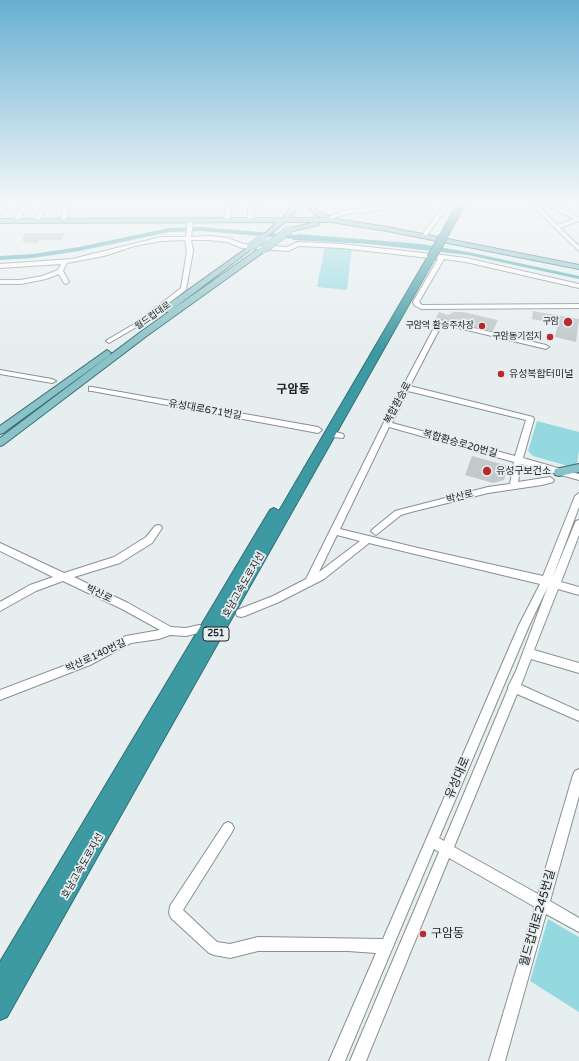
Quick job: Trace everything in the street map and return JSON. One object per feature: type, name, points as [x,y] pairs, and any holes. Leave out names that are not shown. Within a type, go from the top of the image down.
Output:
[{"type":"highway","name":"호남고속도로지선","points":[[0,1010],[433,257],[435,251]]},
{"type":"highway","name":"호남고속도로지선","points":[[0,981],[433,257]]},
{"type":"main road","name":"월드컵대로","points":[[0,431],[246,251]]},
{"type":"main road","name":"월드컵대로","points":[[0,443],[145,333],[262,251]]},
{"type":"main road","points":[[486,251],[579,269]]},
{"type":"main road","points":[[492,251],[579,269]]},
{"type":"main road","points":[[559,472],[579,468]]},
{"type":"street","points":[[0,266],[65,262],[116,251]]},
{"type":"street","points":[[109,341],[138,324],[184,289],[190,251]]},
{"type":"street","points":[[379,251],[479,262],[579,286]]},
{"type":"street","points":[[433,257],[416,302],[416,304],[421,307],[579,306]]},
{"type":"street","points":[[0,282],[33,281],[60,271],[65,262]]},
{"type":"street","points":[[60,271],[66,282]]},
{"type":"street","name":"복합환승로","points":[[310,581],[336,531],[342,515],[387,424],[440,322],[546,347]]},
{"type":"street","points":[[0,372],[52,381]]},
{"type":"street","points":[[407,388],[530,419],[518,460],[514,482],[515,485]]},
{"type":"street","name":"유성대로671번길","points":[[92,389],[318,430]]},
{"type":"street","name":"복합환승로20번길","points":[[387,424],[579,477]]},
{"type":"street","name":"박산로","points":[[376,531],[387,521],[410,509],[488,490],[550,480]]},
{"type":"street","name":"유성대로","points":[[358,1061],[527,653],[579,496]]},
{"type":"street","name":"유성대로","points":[[337,1061],[524,625],[551,583],[579,523]]},
{"type":"street","points":[[0,607],[33,588],[64,576],[117,560],[149,540],[158,528]]},
{"type":"street","points":[[336,531],[579,591]]},
{"type":"street","points":[[241,613],[276,599],[320,576],[368,539]]},
{"type":"street","name":"박산로","points":[[0,547],[125,606],[170,631],[186,632],[199,629]]},
{"type":"street","name":"박산로140번길","points":[[0,695],[86,662],[130,639],[159,635],[170,631]]},
{"type":"street","points":[[527,653],[579,668]]},
{"type":"street","points":[[513,687],[579,716]]},
{"type":"street","name":"월드컵대로245번길","points":[[497,1061],[579,775]]},
{"type":"street","points":[[228,828],[177,906],[176,913],[214,948],[230,951],[258,944],[387,945]]},
{"type":"street","points":[[432,841],[579,925]]},
{"type":"shaded area","points":[[324,251],[352,251],[347,290],[317,287]]},
{"type":"shaded area","points":[[428,251],[468,252],[579,276],[579,279],[468,255]]},
{"type":"shaded area","points":[[537,421],[579,432],[577,464],[568,466],[533,456],[528,451]]},
{"type":"shaded area","points":[[548,919],[579,937],[579,1012],[530,981]]},
{"type":"building","points":[[533,311],[579,319],[576,342],[555,337],[558,324],[532,319]]},
{"type":"building","name":"구암역 환승주차장","points":[[439,312],[448,315],[454,312],[463,312],[498,320],[493,331],[436,318]]},
{"type":"building","name":"유성구보건소","points":[[472,456],[508,466],[504,480],[493,483],[465,475]]},
{"type":"waterway","points":[[0,258],[33,256],[69,251]]},
{"type":"place","name":"구암","points":[[568,322]]},
{"type":"place","name":"구암역 환승주차장","points":[[482,326]]},
{"type":"place","name":"구암동기점지","points":[[550,337]]},
{"type":"place","name":"유성복합터미널","points":[[501,374]]},
{"type":"place","name":"유성구보건소","points":[[487,471]]},
{"type":"place","name":"구암동","points":[[423,934]]},
{"type":"district","name":"구암동","points":[[293,390]]}]
